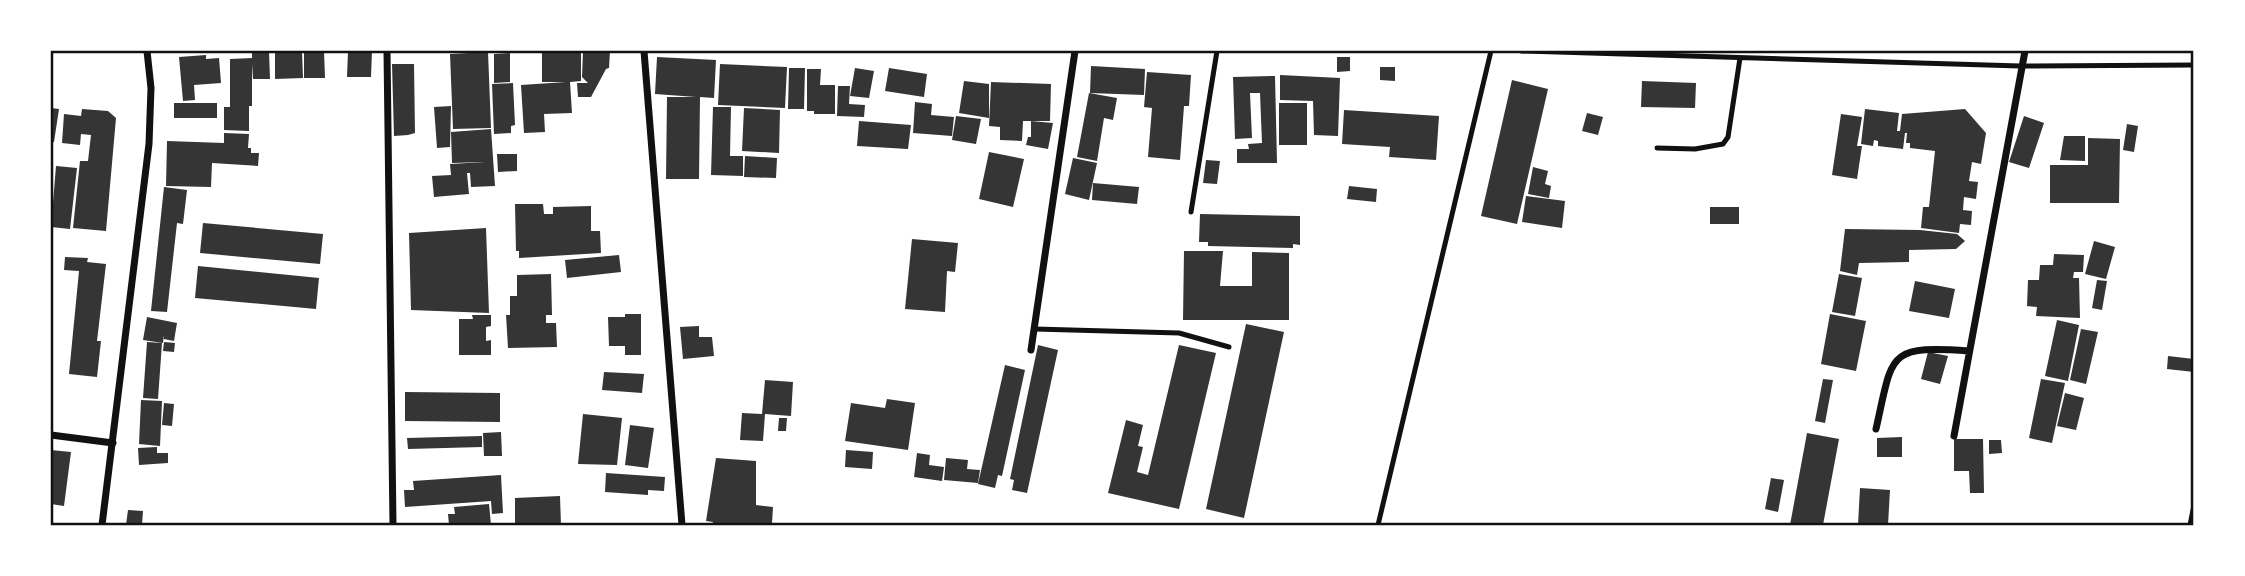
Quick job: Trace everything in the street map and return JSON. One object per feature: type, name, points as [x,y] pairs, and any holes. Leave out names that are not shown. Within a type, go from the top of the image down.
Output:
[{"type":"street","points":[[102,525],[149,144],[151,88],[147,51]]},
{"type":"street","points":[[387,51],[393,525]]},
{"type":"street","points":[[644,51],[681,525]]},
{"type":"street","points":[[1031,350],[1075,51]]},
{"type":"street","points":[[1954,436],[2020,66],[2025,51]]},
{"type":"street","points":[[1876,429],[1891,365],[1904,354],[1929,348],[1969,351]]},
{"type":"street","points":[[51,435],[113,443]]},
{"type":"lane","points":[[1191,212],[1217,51]]},
{"type":"lane","points":[[1378,525],[1491,51]]},
{"type":"lane","points":[[1521,51],[2020,66],[2194,65]]},
{"type":"lane","points":[[1657,148],[1695,149],[1723,144],[1728,137],[1740,58]]},
{"type":"lane","points":[[1035,329],[1179,333],[1228,347]]},
{"type":"lane","points":[[2190,525],[2194,505]]},
{"type":"building","points":[[252,51],[269,51],[270,79],[253,79],[252,64],[249,131],[224,130],[224,107],[230,107],[230,59],[252,58]]},
{"type":"building","points":[[275,51],[302,51],[303,78],[275,79]]},
{"type":"building","points":[[304,51],[324,51],[325,78],[304,78]]},
{"type":"building","points":[[348,51],[372,51],[371,77],[347,77]]},
{"type":"building","points":[[542,51],[581,51],[581,81],[570,82],[572,113],[544,114],[545,132],[524,133],[521,85],[566,82],[542,82]]},
{"type":"building","points":[[583,51],[610,51],[609,68],[591,97],[578,97],[577,83],[588,83],[582,77]]},
{"type":"building","points":[[488,52],[491,128],[453,129],[450,54]]},
{"type":"building","points":[[510,53],[510,82],[494,83],[494,54]]},
{"type":"building","points":[[206,55],[206,59],[219,58],[221,83],[194,85],[195,100],[183,101],[179,57]]},
{"type":"building","points":[[657,57],[716,60],[714,98],[700,97],[699,179],[666,179],[667,97],[696,97],[655,94]]},
{"type":"building","points":[[1337,57],[1350,57],[1350,71],[1337,72]]},
{"type":"building","points":[[392,64],[414,64],[415,133],[408,135],[394,136]]},
{"type":"building","points":[[720,64],[787,67],[785,108],[718,105]]},
{"type":"building","points":[[1091,66],[1145,69],[1144,95],[1090,93]]},
{"type":"building","points":[[1380,67],[1395,67],[1395,81],[1380,80]]},
{"type":"building","points":[[789,68],[805,68],[804,109],[788,109]]},
{"type":"building","points":[[855,68],[874,71],[869,98],[850,96]]},
{"type":"building","points":[[889,68],[927,74],[924,97],[885,91]]},
{"type":"building","points":[[807,69],[821,69],[820,85],[835,85],[835,114],[814,114],[814,111],[807,111]]},
{"type":"building","points":[[1147,72],[1191,75],[1189,106],[1184,106],[1180,160],[1148,157],[1152,108],[1144,107]]},
{"type":"building","points":[[1280,75],[1340,78],[1338,136],[1314,135],[1313,101],[1280,100]]},
{"type":"building","points":[[1275,76],[1277,163],[1237,163],[1237,149],[1249,149],[1248,144],[1262,143],[1260,93],[1250,93],[1252,138],[1235,139],[1233,77]]},
{"type":"building","points":[[1512,80],[1548,89],[1517,224],[1481,216]]},
{"type":"building","points":[[964,81],[989,84],[989,118],[959,113]]},
{"type":"building","points":[[1642,81],[1696,83],[1695,108],[1641,107]]},
{"type":"building","points":[[991,82],[1051,84],[1050,121],[1023,121],[1022,141],[1000,140],[1000,127],[989,126]]},
{"type":"building","points":[[513,83],[515,125],[511,126],[511,133],[494,134],[492,84]]},
{"type":"building","points":[[838,86],[850,86],[849,104],[865,105],[864,117],[837,116]]},
{"type":"building","points":[[1089,93],[1117,98],[1113,120],[1104,118],[1097,161],[1077,157]]},
{"type":"building","points":[[915,102],[932,104],[931,115],[954,117],[952,136],[913,133]]},
{"type":"building","points":[[174,103],[217,103],[217,118],[174,118]]},
{"type":"building","points":[[1279,103],[1307,103],[1307,145],[1279,145]]},
{"type":"building","points":[[451,106],[450,147],[437,148],[434,107]]},
{"type":"building","points":[[713,107],[731,107],[730,156],[743,156],[743,176],[711,175]]},
{"type":"building","points":[[51,108],[59,109],[54,142],[51,142]]},
{"type":"building","points":[[744,108],[780,110],[779,153],[742,151]]},
{"type":"building","points":[[82,109],[108,111],[116,118],[106,231],[73,228],[80,161],[88,161],[91,135],[81,134],[80,145],[62,143],[64,114],[81,116]]},
{"type":"building","points":[[1865,109],[1899,113],[1897,131],[1900,131],[1902,114],[1965,109],[1986,133],[1981,164],[1972,162],[1969,181],[1978,182],[1976,199],[1964,197],[1963,210],[1972,211],[1971,225],[1960,224],[1959,233],[1921,228],[1923,207],[1929,207],[1935,151],[1910,148],[1910,143],[1906,143],[1907,133],[1903,149],[1878,146],[1878,141],[1874,140],[1873,146],[1861,144]]},
{"type":"building","points":[[1344,110],[1439,116],[1436,160],[1389,157],[1390,147],[1342,144]]},
{"type":"building","points":[[1587,113],[1603,117],[1598,135],[1582,131]]},
{"type":"building","points":[[1841,114],[1862,117],[1857,146],[1862,146],[1857,179],[1832,175]]},
{"type":"building","points":[[956,116],[981,119],[976,144],[952,140]]},
{"type":"building","points":[[2024,116],[2044,123],[2029,168],[2009,162]]},
{"type":"building","points":[[859,121],[911,125],[908,149],[857,146]]},
{"type":"building","points":[[1031,121],[1053,123],[1048,149],[1026,145],[1028,137],[1031,137]]},
{"type":"building","points":[[2127,124],[2138,126],[2134,152],[2123,150]]},
{"type":"building","points":[[491,129],[495,186],[471,187],[470,173],[467,173],[469,194],[434,197],[432,176],[451,175],[450,164],[485,162],[452,163],[451,132]]},
{"type":"building","points":[[224,133],[249,134],[248,148],[251,148],[251,153],[259,153],[258,166],[212,163],[211,187],[166,186],[167,141],[224,143]]},
{"type":"building","points":[[2064,136],[2085,136],[2085,161],[2060,160]]},
{"type":"building","points":[[2088,138],[2120,139],[2119,203],[2050,203],[2050,165],[2088,165]]},
{"type":"building","points":[[989,152],[1024,159],[1013,207],[979,199]]},
{"type":"building","points":[[497,154],[517,154],[517,171],[498,172]]},
{"type":"building","points":[[745,156],[777,158],[776,178],[744,177]]},
{"type":"building","points":[[1073,158],[1097,163],[1089,200],[1065,194]]},
{"type":"building","points":[[1206,160],[1220,161],[1217,184],[1203,183]]},
{"type":"building","points":[[56,166],[77,168],[70,229],[51,227]]},
{"type":"building","points":[[1533,167],[1548,171],[1545,184],[1551,186],[1549,198],[1528,194]]},
{"type":"building","points":[[1093,183],[1139,187],[1137,204],[1092,200]]},
{"type":"building","points":[[1349,186],[1377,189],[1376,202],[1347,199]]},
{"type":"building","points":[[164,187],[187,190],[183,224],[177,223],[167,312],[151,311]]},
{"type":"building","points":[[1526,196],[1565,201],[1562,228],[1522,222]]},
{"type":"building","points":[[515,204],[543,204],[544,214],[553,214],[553,207],[591,206],[591,231],[600,231],[601,253],[519,258],[519,251],[516,251]]},
{"type":"building","points":[[1710,207],[1739,207],[1739,224],[1710,224]]},
{"type":"building","points":[[1200,214],[1300,216],[1300,245],[1293,244],[1293,248],[1208,246],[1208,242],[1199,242]]},
{"type":"building","points":[[203,223],[323,234],[320,264],[200,253]]},
{"type":"building","points":[[486,228],[489,313],[411,310],[409,233]]},
{"type":"building","points":[[1845,229],[1920,230],[1957,234],[1965,241],[1956,249],[1909,250],[1909,262],[1859,263],[1857,275],[1840,271]]},
{"type":"building","points":[[912,239],[958,243],[955,272],[947,271],[945,312],[905,309]]},
{"type":"building","points":[[2094,241],[2115,247],[2106,279],[2085,274]]},
{"type":"building","points":[[1184,251],[1223,251],[1220,286],[1252,286],[1252,252],[1289,253],[1289,320],[1183,320]]},
{"type":"building","points":[[2054,254],[2084,255],[2083,272],[2074,272],[2073,278],[2079,278],[2080,318],[2036,316],[2037,307],[2027,306],[2028,280],[2039,280],[2040,265],[2053,265]]},
{"type":"building","points":[[619,255],[621,272],[567,278],[565,260]]},
{"type":"building","points":[[65,257],[88,258],[87,262],[106,264],[97,341],[101,341],[97,377],[69,374],[79,271],[64,270]]},
{"type":"building","points":[[198,266],[319,278],[316,309],[195,298]]},
{"type":"building","points":[[551,274],[552,315],[546,315],[546,323],[556,323],[557,347],[508,348],[506,315],[510,315],[510,296],[517,296],[517,275]]},
{"type":"building","points":[[1839,274],[1862,278],[1855,316],[1832,312]]},
{"type":"building","points":[[2097,280],[2107,281],[2102,310],[2092,308]]},
{"type":"building","points":[[1915,281],[1955,289],[1949,318],[1909,311]]},
{"type":"building","points":[[625,314],[641,314],[641,355],[625,355],[625,346],[609,346],[608,317],[625,317]]},
{"type":"building","points":[[1830,314],[1866,321],[1856,371],[1821,364]]},
{"type":"building","points":[[472,315],[491,315],[491,326],[486,327],[486,341],[491,340],[491,355],[459,355],[459,319],[473,319]]},
{"type":"building","points":[[147,317],[177,323],[174,341],[164,339],[164,335],[163,343],[143,340]]},
{"type":"building","points":[[2057,320],[2079,325],[2068,381],[2045,376]]},
{"type":"building","points":[[1246,324],[1284,332],[1244,518],[1206,509]]},
{"type":"building","points":[[699,326],[699,337],[712,337],[714,356],[683,359],[680,327]]},
{"type":"building","points":[[2081,329],[2098,332],[2086,384],[2070,380]]},
{"type":"building","points":[[147,342],[162,343],[158,399],[143,398]]},
{"type":"building","points":[[164,342],[175,343],[174,352],[163,351]]},
{"type":"building","points":[[1038,345],[1058,350],[1027,493],[1012,490],[1014,480],[1010,479]]},
{"type":"building","points":[[1179,345],[1216,353],[1179,509],[1108,493],[1126,420],[1143,425],[1138,446],[1143,447],[1137,472],[1148,475]]},
{"type":"building","points":[[1928,352],[1948,356],[1940,384],[1921,379]]},
{"type":"building","points":[[2168,356],[2194,359],[2194,372],[2167,369]]},
{"type":"building","points":[[1005,365],[1025,370],[1002,476],[998,475],[995,488],[978,484]]},
{"type":"building","points":[[604,372],[644,374],[642,393],[602,390]]},
{"type":"building","points":[[1823,379],[1833,380],[1825,423],[1815,421]]},
{"type":"building","points":[[2041,379],[2065,383],[2052,443],[2029,438]]},
{"type":"building","points":[[765,380],[793,382],[791,416],[765,414],[763,441],[740,440],[742,413],[762,414]]},
{"type":"building","points":[[405,392],[500,393],[500,422],[405,421]]},
{"type":"building","points":[[2065,393],[2084,398],[2076,430],[2057,426]]},
{"type":"building","points":[[887,399],[915,403],[908,450],[845,441],[851,403],[885,408]]},
{"type":"building","points":[[141,400],[162,401],[160,446],[139,444]]},
{"type":"building","points":[[164,403],[174,404],[172,426],[162,425]]},
{"type":"building","points":[[583,414],[622,418],[617,465],[578,464]]},
{"type":"building","points":[[779,418],[787,418],[786,431],[778,431]]},
{"type":"building","points":[[630,425],[654,428],[648,468],[625,465]]},
{"type":"building","points":[[501,432],[502,456],[484,456],[483,433]]},
{"type":"building","points":[[1807,433],[1839,439],[1823,525],[1790,525]]},
{"type":"building","points":[[482,436],[482,447],[408,449],[407,438]]},
{"type":"building","points":[[1902,437],[1902,457],[1877,457],[1877,438]]},
{"type":"building","points":[[1954,439],[1983,439],[1984,493],[1970,493],[1969,471],[1954,471]]},
{"type":"building","points":[[1989,440],[2001,440],[2002,453],[1989,454]]},
{"type":"building","points":[[157,447],[157,453],[168,453],[168,463],[139,465],[138,448]]},
{"type":"building","points":[[51,450],[71,452],[64,506],[51,504]]},
{"type":"building","points":[[846,450],[873,452],[872,469],[845,467]]},
{"type":"building","points":[[917,453],[930,455],[929,465],[944,467],[942,481],[914,477]]},
{"type":"building","points":[[716,458],[756,461],[756,505],[773,507],[772,523],[712,525],[713,522],[706,521]]},
{"type":"building","points":[[946,458],[968,460],[967,469],[980,470],[978,483],[944,480]]},
{"type":"building","points":[[606,473],[665,477],[664,491],[648,490],[648,495],[605,492]]},
{"type":"building","points":[[501,475],[503,513],[492,514],[491,501],[405,507],[404,490],[414,490],[413,481]]},
{"type":"building","points":[[1771,478],[1784,480],[1778,512],[1765,509]]},
{"type":"building","points":[[1860,488],[1890,490],[1888,525],[1858,525]]},
{"type":"building","points":[[560,496],[561,525],[515,525],[515,498]]},
{"type":"building","points":[[489,504],[491,525],[449,525],[448,514],[455,514],[454,507]]},
{"type":"building","points":[[128,510],[143,511],[142,525],[126,525]]}]
